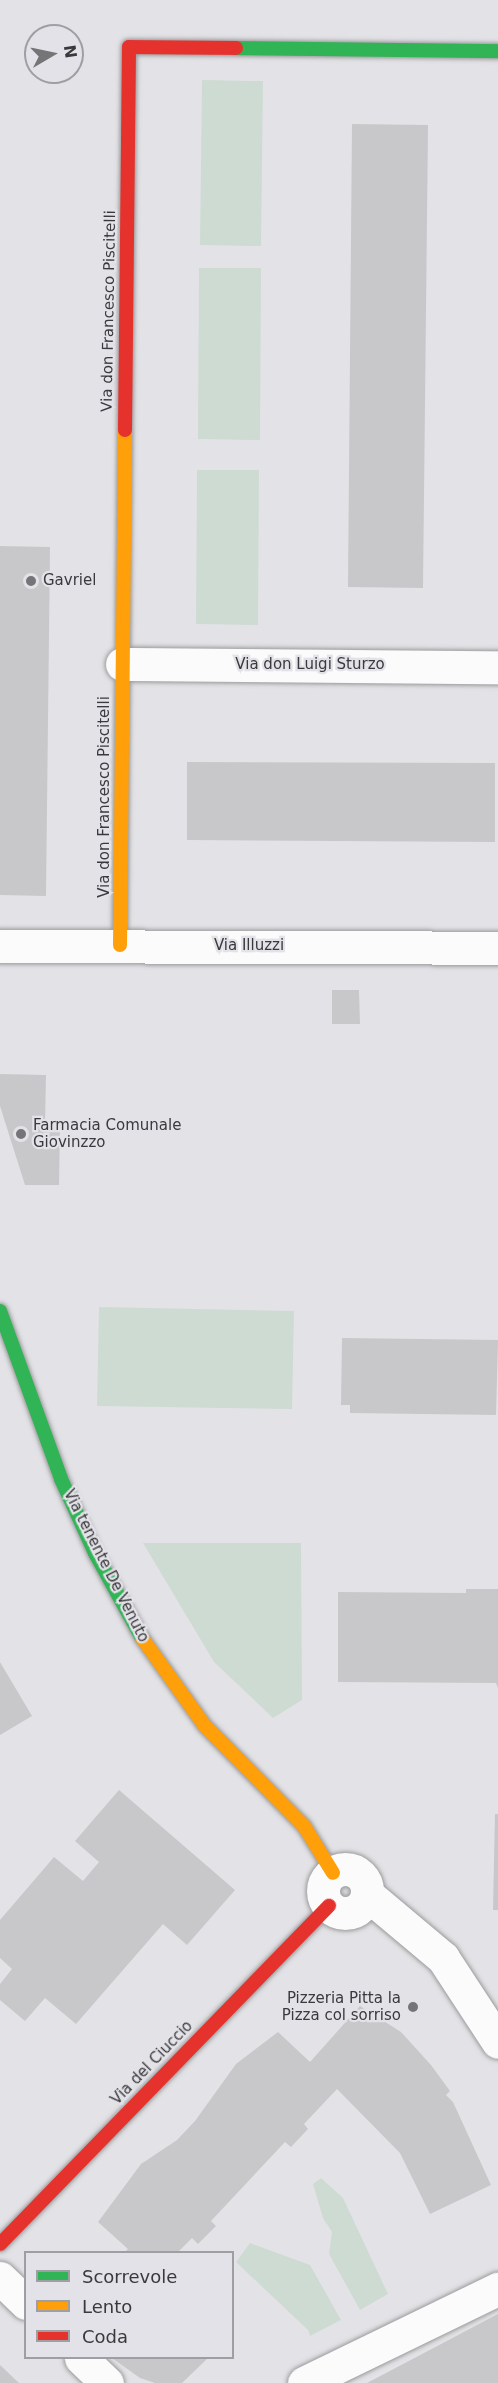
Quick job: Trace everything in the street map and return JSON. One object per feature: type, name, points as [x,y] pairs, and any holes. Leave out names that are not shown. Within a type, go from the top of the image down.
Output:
[{"type":"street","name":"Via don Francesco Piscitelli","points":[[120,945],[129,47],[498,51]]},
{"type":"street","name":"Via don Luigi Sturzo","points":[[122,664],[498,667]]},
{"type":"street","name":"Via Illuzzi","points":[[0,946],[498,948]]},
{"type":"street","name":"Via tenente De Venuto","points":[[2,1324],[61,1479],[95,1553],[146,1644],[205,1726],[304,1826],[333,1873]]},
{"type":"street","points":[[345,1869],[357,1873],[366,1882],[368,1895],[361,1908],[348,1914],[329,1906],[323,1888],[333,1873],[345,1869]]},
{"type":"street","points":[[368,1895],[443,1958],[498,2042]]},
{"type":"street","name":"Via del Ciuccio","points":[[0,2244],[329,1906]]},
{"type":"street","points":[[0,2278],[24,2301]]},
{"type":"street","points":[[304,2383],[498,2289]]},
{"type":"street","points":[[82,2359],[107,2383]]},
{"type":"shaded area","points":[[202,80],[263,81],[261,246],[200,245]]},
{"type":"shaded area","points":[[199,268],[261,268],[260,440],[198,439]]},
{"type":"shaded area","points":[[197,470],[259,470],[258,625],[196,624]]},
{"type":"shaded area","points":[[99,1307],[294,1311],[292,1409],[97,1406]]},
{"type":"shaded area","points":[[143,1543],[301,1543],[302,1700],[273,1718],[214,1662]]},
{"type":"shaded area","points":[[321,2178],[343,2198],[388,2294],[360,2310],[329,2254],[332,2232],[323,2218],[313,2184]]},
{"type":"shaded area","points":[[250,2243],[310,2265],[341,2320],[310,2336],[308,2330],[236,2262]]},
{"type":"building","points":[[352,124],[428,125],[423,588],[348,587]]},
{"type":"building","points":[[0,546],[50,547],[46,896],[0,895]]},
{"type":"building","points":[[187,762],[495,763],[495,842],[187,840]]},
{"type":"building","points":[[332,990],[359,990],[360,1024],[332,1024]]},
{"type":"building","points":[[0,1074],[46,1075],[45,1127],[60,1127],[59,1185],[25,1185],[0,1106]]},
{"type":"building","points":[[342,1338],[498,1340],[496,1415],[350,1413],[350,1405],[341,1405]]},
{"type":"building","points":[[466,1589],[498,1589],[498,1688],[496,1683],[338,1682],[338,1592],[466,1593]]},
{"type":"building","points":[[0,1662],[32,1716],[0,1735]]},
{"type":"building","points":[[119,1790],[235,1890],[187,1945],[163,1924],[76,2024],[45,1998],[25,2021],[0,2000],[0,1984],[12,1969],[0,1958],[0,1920],[54,1857],[83,1881],[99,1862],[75,1841]]},
{"type":"building","points":[[495,1814],[498,1814],[498,1910],[493,1910]]},
{"type":"building","points":[[360,2006],[401,2032],[431,2065],[450,2091],[446,2095],[453,2102],[491,2185],[430,2214],[400,2153],[337,2089],[304,2124],[308,2129],[291,2147],[285,2142],[211,2221],[216,2226],[198,2244],[192,2238],[179,2251],[126,2251],[128,2249],[98,2222],[141,2164],[177,2140],[195,2121],[236,2064],[278,2032],[310,2062]]},
{"type":"building","points":[[498,2314],[498,2383],[367,2383]]},
{"type":"building","points":[[113,2359],[207,2359],[182,2383],[155,2383],[140,2378]]},
{"type":"building","points":[[0,2365],[19,2383],[0,2383]]},
{"type":"traffic: fast","points":[[236,48],[498,51]]},
{"type":"traffic: fast","points":[[0,1311],[61,1479],[95,1553],[142,1638]]},
{"type":"traffic: slow","points":[[120,945],[125,430]]},
{"type":"traffic: slow","points":[[142,1638],[205,1726],[304,1826],[333,1873]]},
{"type":"traffic: jam","points":[[125,430],[129,47],[236,48]]},
{"type":"traffic: jam","points":[[0,2244],[329,1906]]},
{"type":"place","name":"Gavriel","points":[[31,581]]},
{"type":"place","name":"Farmacia Comunale Giovinzzo","points":[[21,1134]]},
{"type":"place","name":"Pizzeria Pitta la Pizza col sorriso","points":[[413,2007]]}]
